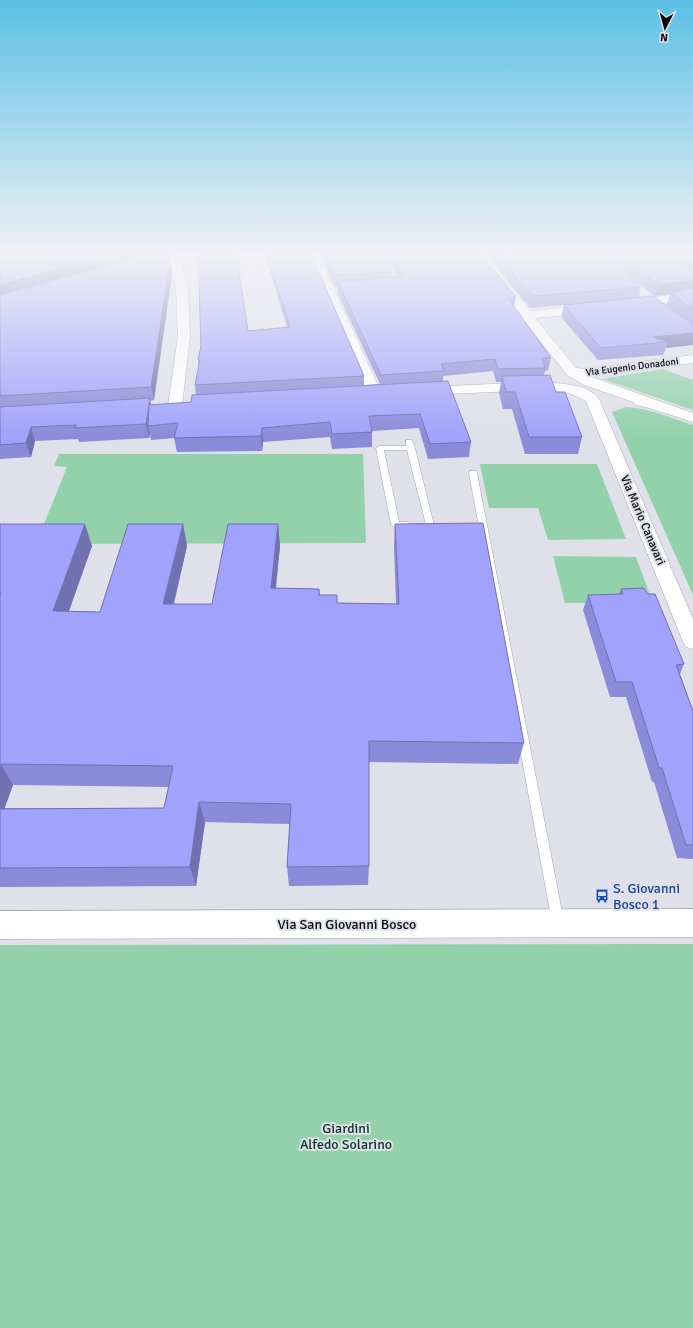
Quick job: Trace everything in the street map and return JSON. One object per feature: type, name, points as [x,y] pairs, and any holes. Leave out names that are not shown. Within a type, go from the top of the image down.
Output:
[{"type":"main road","name":"Via San Giovanni Bosco","points":[[0,925],[693,923]]},
{"type":"street","points":[[175,406],[184,336],[183,314]]},
{"type":"street","points":[[341,314],[374,394]]},
{"type":"street","points":[[528,315],[538,314]]},
{"type":"street","points":[[528,315],[572,372],[590,382],[693,418]]},
{"type":"street","name":"Via Eugenio Donadoni","points":[[572,372],[586,373],[693,359]]},
{"type":"street","points":[[542,386],[566,381],[572,372]]},
{"type":"street","points":[[411,392],[542,386],[570,389],[580,392],[592,399],[618,399],[652,404]]},
{"type":"street","points":[[359,395],[389,393]]},
{"type":"street","name":"Via Mario Canavari","points":[[592,399],[693,642]]},
{"type":"street","points":[[159,407],[190,405]]},
{"type":"lane","points":[[410,444],[427,525],[395,525],[380,448],[410,444]]},
{"type":"lane","points":[[473,472],[479,525],[559,924]]},
{"type":"green space","points":[[663,369],[693,380],[693,410],[602,379]]},
{"type":"green space","points":[[626,407],[652,411],[693,425],[693,595],[612,412]]},
{"type":"green space","points":[[59,454],[363,454],[366,543],[36,544],[67,467],[54,466]]},
{"type":"green space","points":[[480,464],[597,464],[626,539],[548,540],[538,508],[489,508]]},
{"type":"green space","points":[[553,556],[636,557],[653,603],[565,603]]},
{"type":"green space","name":"Giardini Alfedo Solarino","points":[[693,944],[693,1328],[0,1328],[0,945]]},
{"type":"building","points":[[0,314],[162,314],[151,387],[0,396]]},
{"type":"building","points":[[200,314],[245,314],[248,331],[290,327],[286,314],[337,314],[364,376],[195,385],[201,346]]},
{"type":"building","points":[[353,314],[519,314],[551,358],[542,358],[545,368],[498,369],[495,359],[441,364],[444,371],[381,375]]},
{"type":"building","points":[[572,314],[679,314],[693,324],[693,333],[653,337],[667,342],[601,348]]},
{"type":"building","points":[[550,375],[556,392],[565,392],[582,437],[529,437],[515,392],[506,392],[502,376]]},
{"type":"building","points":[[448,381],[471,442],[430,444],[420,414],[369,416],[372,432],[332,434],[330,422],[262,428],[261,436],[174,438],[178,423],[148,426],[149,405],[191,402],[192,395]]},
{"type":"building","points":[[150,398],[146,424],[75,428],[76,425],[31,427],[26,443],[0,445],[0,407]]},
{"type":"building","points":[[483,523],[524,743],[369,741],[369,866],[287,867],[291,804],[199,802],[190,867],[0,868],[0,809],[164,808],[173,766],[1,764],[0,767],[0,524],[85,524],[53,611],[100,612],[128,524],[183,524],[163,604],[212,604],[228,524],[278,524],[271,588],[319,589],[319,595],[337,595],[337,603],[399,604],[395,524]]},
{"type":"building","points":[[644,588],[647,594],[655,594],[684,664],[676,665],[693,711],[693,845],[686,845],[662,768],[659,768],[632,682],[616,682],[588,595],[623,594],[621,589]]},
{"type":"place","name":"S. Giovanni Bosco 1","points":[[602,896]]}]
